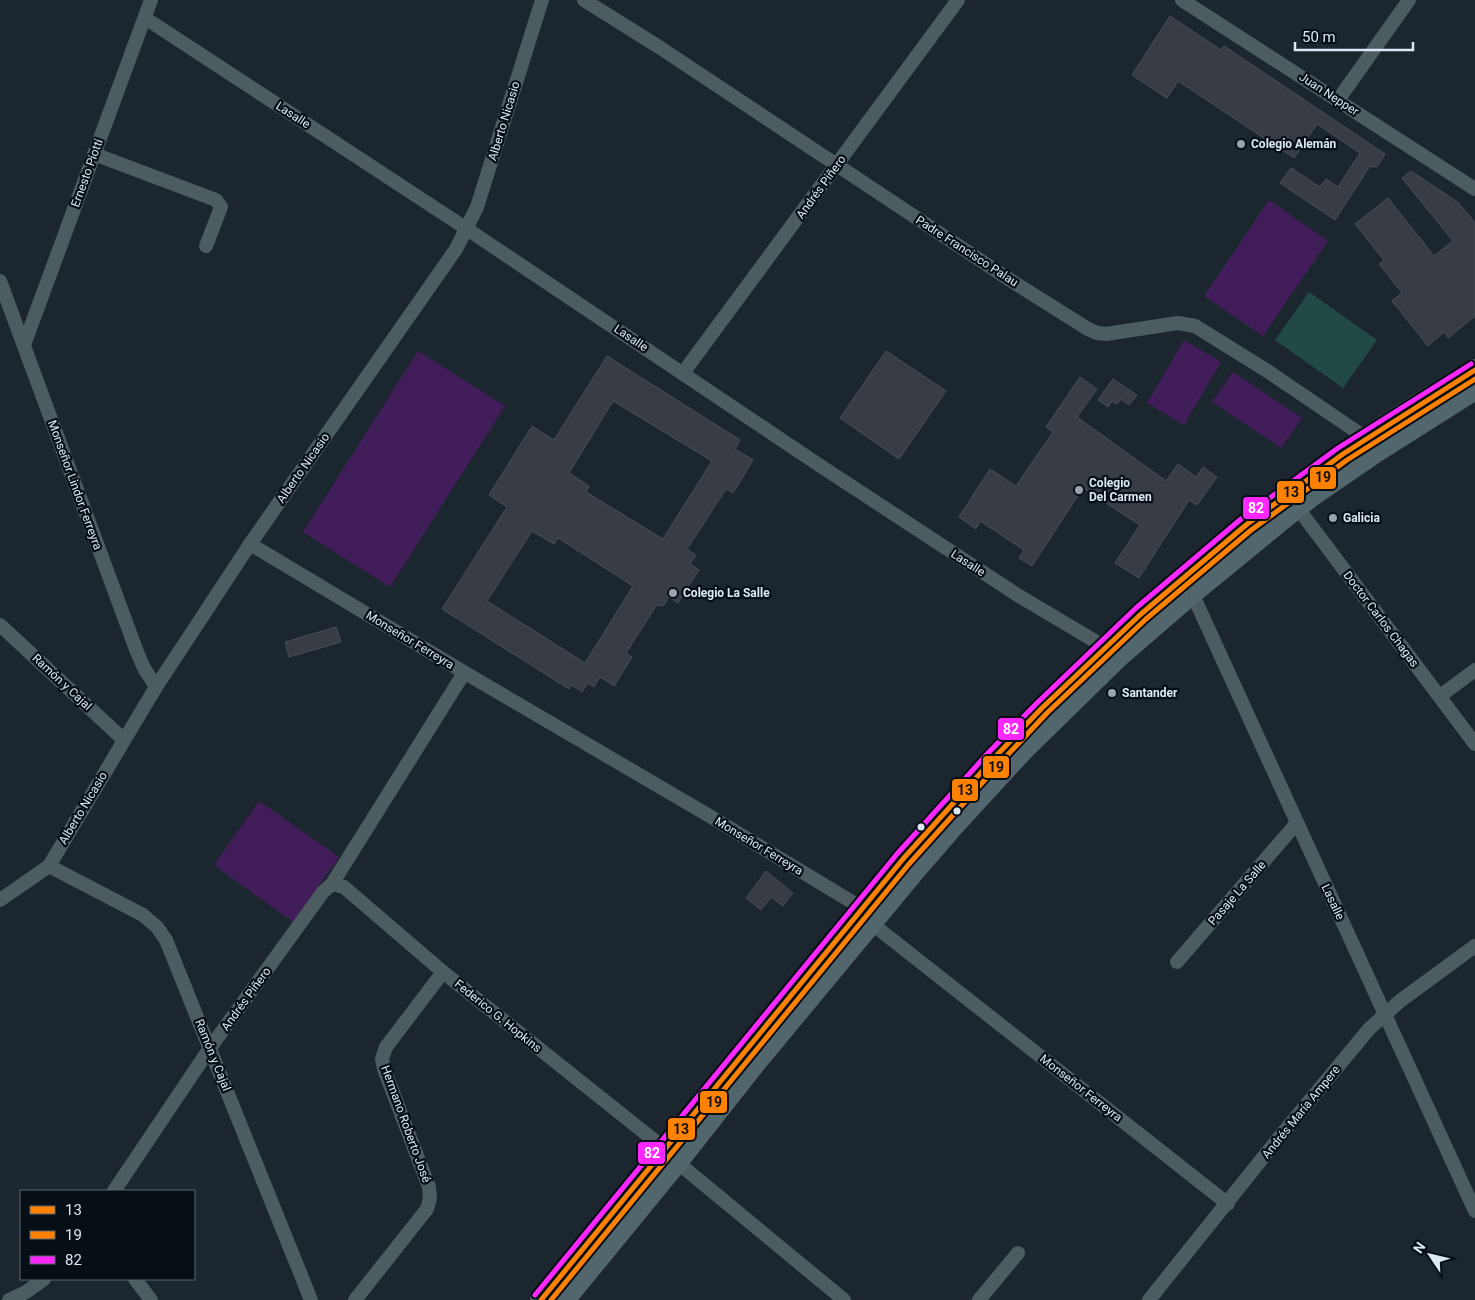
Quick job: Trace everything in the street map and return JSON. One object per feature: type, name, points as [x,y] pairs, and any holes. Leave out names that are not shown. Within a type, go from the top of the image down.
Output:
[{"type":"main road","points":[[541,1300],[671,1155],[867,916],[918,841],[972,780],[1026,725],[1112,652],[1192,593],[1293,500],[1366,438],[1475,370]]},
{"type":"main road","points":[[1112,652],[1185,576],[1293,500],[1377,451],[1475,389]]},
{"type":"main road","points":[[564,1300],[671,1155]]},
{"type":"street","name":"Ernesto Piotti","points":[[24,345],[150,0]]},
{"type":"street","name":"Alberto Nicasio","points":[[0,900],[48,866],[156,687],[250,544],[456,249],[477,207],[542,0]]},
{"type":"street","name":"Padre Francisco Palau","points":[[584,0],[659,47],[1007,278],[1088,329],[1106,334],[1178,323],[1195,326],[1300,392],[1366,438]]},
{"type":"street","name":"Andrés Piñero","points":[[683,373],[958,0]]},
{"type":"street","name":"Juan Nepper","points":[[1182,0],[1475,189]]},
{"type":"street","points":[[1338,100],[1409,0]]},
{"type":"street","name":"Lasalle","points":[[144,18],[467,229],[804,455],[1019,596],[1112,652]]},
{"type":"street","points":[[94,154],[216,200],[221,207],[206,246]]},
{"type":"street","name":"Monseñor Lindor Ferreyra","points":[[0,281],[137,652],[156,687]]},
{"type":"street","name":"Doctor Carlos Chagas","points":[[1293,500],[1475,744]]},
{"type":"street","name":"Monseñor Ferreyra","points":[[250,544],[464,673],[713,818],[867,916],[1228,1204]]},
{"type":"street","name":"Lasalle","points":[[1192,593],[1296,824],[1475,1211]]},
{"type":"street","name":"Ramón y Cajal","points":[[0,625],[124,740]]},
{"type":"street","points":[[1440,696],[1475,670]]},
{"type":"street","name":"Andrés Piñero","points":[[115,1190],[210,1048],[323,892],[332,884],[464,673]]},
{"type":"street","name":"Pasaje La Salle","points":[[1177,962],[1296,824]]},
{"type":"street","name":"Ramón y Cajal","points":[[48,866],[143,915],[157,927],[166,940],[311,1300]]},
{"type":"street","name":"Federico G. Hopkins","points":[[332,884],[344,887],[443,972],[671,1155],[844,1300]]},
{"type":"street","name":"Andrés María Ampere","points":[[1149,1300],[1369,1029],[1400,1001],[1475,946]]},
{"type":"street","name":"Hermano Roberto José","points":[[355,1300],[428,1209],[429,1187],[384,1069],[382,1059],[386,1047],[443,972]]},
{"type":"street","points":[[979,1300],[1018,1253]]},
{"type":"street","points":[[9,1300],[26,1292],[43,1280]]},
{"type":"street","points":[[136,1280],[151,1300]]},
{"type":"shaded area","points":[[1269,200],[1328,241],[1263,336],[1204,296]]},
{"type":"shaded area","points":[[1309,292],[1377,340],[1343,388],[1275,340]]},
{"type":"shaded area","points":[[1184,340],[1221,362],[1184,425],[1147,403]]},
{"type":"shaded area","points":[[418,351],[505,406],[390,587],[303,532]]},
{"type":"shaded area","points":[[1233,372],[1302,418],[1281,448],[1212,402]]},
{"type":"shaded area","points":[[259,801],[339,857],[293,922],[214,865]]},
{"type":"building","points":[[1170,16],[1221,50],[1224,46],[1385,154],[1377,167],[1370,166],[1335,220],[1280,183],[1291,168],[1320,187],[1326,179],[1338,187],[1360,153],[1317,124],[1294,158],[1178,81],[1167,98],[1132,75]]},
{"type":"building","points":[[1411,171],[1459,203],[1475,223],[1475,316],[1448,338],[1444,332],[1428,346],[1392,301],[1402,293],[1379,264],[1384,260],[1355,224],[1388,198],[1434,256],[1453,241],[1402,178]]},
{"type":"building","points":[[886,351],[946,391],[899,459],[840,418]]},
{"type":"building","name":"Colegio La Salle","points":[[607,356],[740,440],[735,449],[753,460],[733,493],[726,489],[687,549],[696,555],[690,564],[699,570],[678,603],[669,597],[664,605],[656,606],[626,653],[632,657],[614,686],[600,677],[594,687],[588,683],[582,692],[572,685],[569,689],[442,609],[507,507],[489,495],[532,426],[554,440]],"holes":[[[613,401],[712,461],[663,539],[586,492],[589,486],[569,473]],[[532,531],[554,544],[558,538],[633,586],[585,663],[487,601]]]},
{"type":"building","points":[[1080,377],[1097,389],[1077,417],[1166,481],[1178,464],[1196,477],[1203,467],[1217,477],[1197,505],[1189,500],[1139,578],[1115,563],[1140,525],[1083,488],[1032,566],[1019,558],[1024,550],[980,521],[976,529],[959,517],[990,469],[1016,486],[1053,432],[1046,427]]},
{"type":"building","points":[[1113,379],[1137,395],[1129,405],[1121,399],[1117,404],[1112,401],[1108,407],[1098,400]]},
{"type":"building","points":[[336,627],[341,642],[289,657],[285,642]]},
{"type":"building","points":[[766,871],[793,893],[783,906],[771,897],[761,910],[746,898]]},
{"type":"transit line","name":"82","points":[[535,1295],[897,854],[989,752],[1037,703],[1136,608],[1241,519],[1338,448],[1471,364]]},
{"type":"transit line","name":"13","points":[[541,1300],[903,859],[1042,708],[1141,614],[1246,525],[1343,454],[1475,370]]},
{"type":"transit line","name":"19","points":[[551,1300],[909,864],[1047,713],[1146,619],[1250,531],[1347,460],[1475,379]]},
{"type":"place","name":"Colegio Alemán","points":[[1241,144]]},
{"type":"place","name":"Colegio Del Carmen","points":[[1079,490]]},
{"type":"place","name":"Galicia","points":[[1333,518]]},
{"type":"place","name":"Colegio La Salle","points":[[673,593]]},
{"type":"place","name":"Santander","points":[[1112,693]]}]
